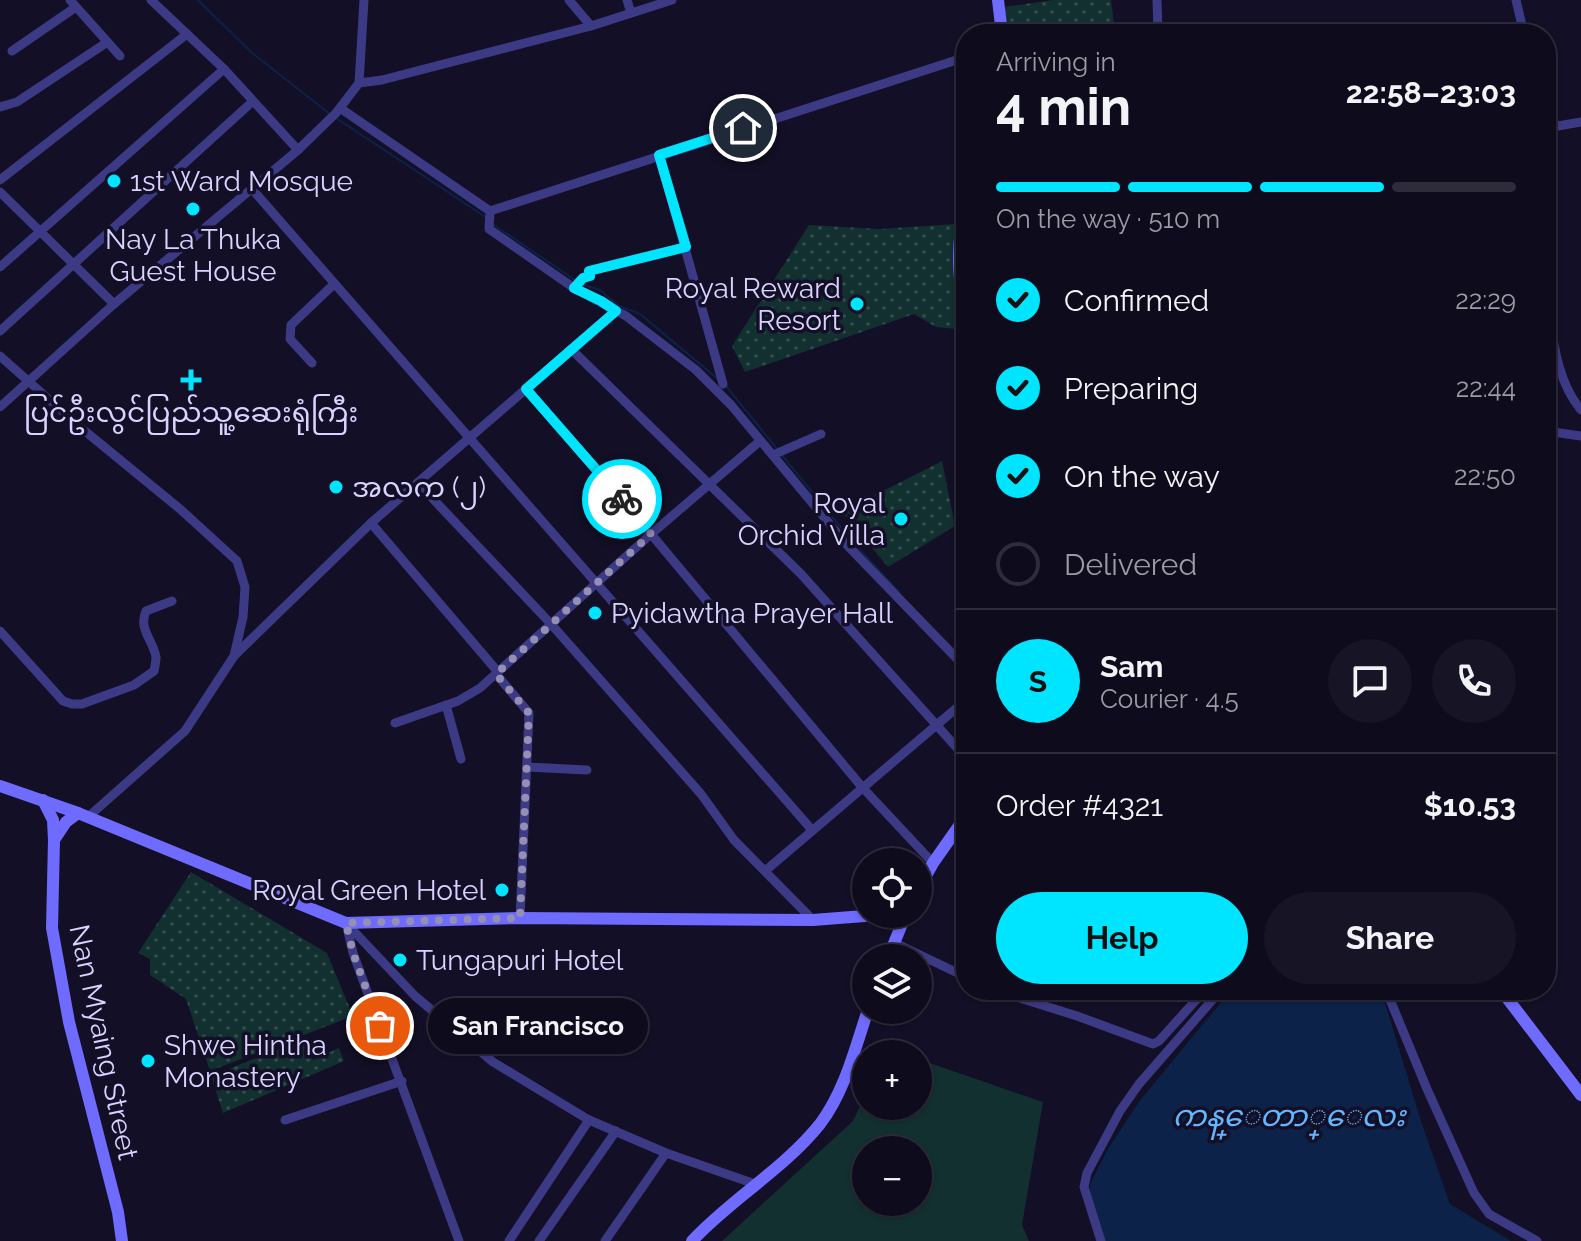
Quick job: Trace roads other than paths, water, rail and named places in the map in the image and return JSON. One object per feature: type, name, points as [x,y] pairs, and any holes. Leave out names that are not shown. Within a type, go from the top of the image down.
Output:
[{"type":"street","points":[[151,0],[224,69],[298,150]]},
{"type":"street","points":[[0,407],[114,304],[298,150],[335,114],[359,83],[364,0]]},
{"type":"street","points":[[569,0],[591,26]]},
{"type":"street","points":[[627,0],[631,13]]},
{"type":"street","points":[[359,83],[382,80],[591,26],[672,0]]},
{"type":"street","points":[[998,0],[1001,24]]},
{"type":"street","points":[[1157,0],[1158,24]]},
{"type":"street","points":[[1516,0],[1522,24]]},
{"type":"street","points":[[12,51],[73,4],[120,56]]},
{"type":"street","points":[[0,180],[187,34]]},
{"type":"street","points":[[0,107],[17,102],[106,43]]},
{"type":"street","points":[[490,217],[659,155],[956,60]]},
{"type":"street","points":[[0,267],[224,69]]},
{"type":"street","points":[[0,331],[252,102]]},
{"type":"street","points":[[335,114],[490,217]]},
{"type":"street","points":[[1556,124],[1581,122]]},
{"type":"street","points":[[659,155],[723,384]]},
{"type":"street","points":[[252,189],[812,830]]},
{"type":"street","points":[[1,193],[114,304]]},
{"type":"street","points":[[490,217],[489,229],[626,316],[696,370],[731,405],[848,546],[956,658]]},
{"type":"street","points":[[578,284],[590,276],[589,271],[686,247]]},
{"type":"street","points":[[312,363],[290,339],[291,325],[333,285]]},
{"type":"street","points":[[54,840],[66,822],[83,815],[185,731],[234,656],[371,523],[616,311]]},
{"type":"street","points":[[571,349],[801,574],[956,747]]},
{"type":"street","points":[[1556,352],[1570,396],[1581,410]]},
{"type":"street","points":[[0,356],[237,561],[245,587],[243,617],[234,656]]},
{"type":"street","points":[[526,389],[862,787],[933,863],[956,830]]},
{"type":"street","points":[[1556,432],[1581,436]]},
{"type":"street","points":[[773,455],[821,434]]},
{"type":"street","points":[[395,723],[446,705],[480,688],[760,441]]},
{"type":"street","points":[[418,483],[551,624],[701,794],[734,840],[813,920]]},
{"type":"street","points":[[371,523],[529,713],[520,918]]},
{"type":"street","points":[[0,631],[63,701],[82,704],[134,685],[154,671],[156,657],[145,630],[144,614],[172,601]]},
{"type":"street","points":[[446,705],[461,759]]},
{"type":"street","points":[[765,871],[956,708]]},
{"type":"street","points":[[527,767],[587,770]]},
{"type":"street","points":[[0,786],[83,815],[346,923],[520,918],[813,920],[852,917]]},
{"type":"street","name":"Nan Myaing Street","points":[[43,800],[53,820],[52,928],[60,978],[82,1077],[118,1212],[122,1241]]},
{"type":"street","points":[[346,923],[353,953],[459,1241]]},
{"type":"street","points":[[346,923],[406,987],[493,1062],[589,1120],[666,1153],[755,1184]]},
{"type":"street","points":[[890,928],[895,943],[956,972]]},
{"type":"street","points":[[895,943],[901,928]]},
{"type":"street","points":[[1035,1000],[1153,1044],[1196,1000]]},
{"type":"street","points":[[1101,1241],[1084,1187],[1087,1173],[1120,1111],[1139,1084],[1212,1000]]},
{"type":"street","points":[[1390,1000],[1474,1193],[1489,1214],[1537,1241]]},
{"type":"street","points":[[1509,1000],[1581,1095]]},
{"type":"street","points":[[692,1241],[791,1154],[820,1124],[837,1097],[863,1024]]},
{"type":"street","points":[[285,1120],[402,1081]]},
{"type":"street","points":[[509,1241],[589,1120]]},
{"type":"street","points":[[539,1241],[616,1131]]},
{"type":"street","points":[[605,1241],[666,1153]]},
{"type":"water","name":"ကန္ေတာ္ေလး","points":[[1223,1000],[1384,1000],[1450,1204],[1511,1241],[1104,1241],[1089,1196],[1090,1184],[1138,1103]]},
{"type":"waterway","points":[[198,0],[252,53],[330,114]]},
{"type":"waterway","points":[[336,118],[487,218]]},
{"type":"waterway","points":[[494,225],[575,280]]},
{"type":"waterway","points":[[584,285],[600,290],[619,306],[640,314],[718,379]]},
{"type":"waterway","points":[[726,386],[777,449]]},
{"type":"waterway","points":[[781,454],[852,541],[899,592]]},
{"type":"place","name":"1st Ward Mosque","points":[[114,181]]},
{"type":"place","name":"Nay La Thuka Guest House","points":[[193,209]]},
{"type":"place","name":"Royal Reward Resort","points":[[857,304]]},
{"type":"place","name":"ပြင်ဦးလွင်ပြည်သူ့ဆေးရုံကြီး","points":[[191,380]]},
{"type":"place","name":"အလက (၂)","points":[[336,487]]},
{"type":"place","name":"Royal Orchid Villa","points":[[901,519]]},
{"type":"place","name":"Pyidawtha Prayer Hall","points":[[595,613]]},
{"type":"place","name":"Royal Green Hotel","points":[[502,890]]},
{"type":"place","name":"Tungapuri Hotel","points":[[400,960]]},
{"type":"place","name":"San Francisco","points":[[380,1026]]},
{"type":"place","name":"Shwe Hintha Monastery","points":[[148,1061]]}]
